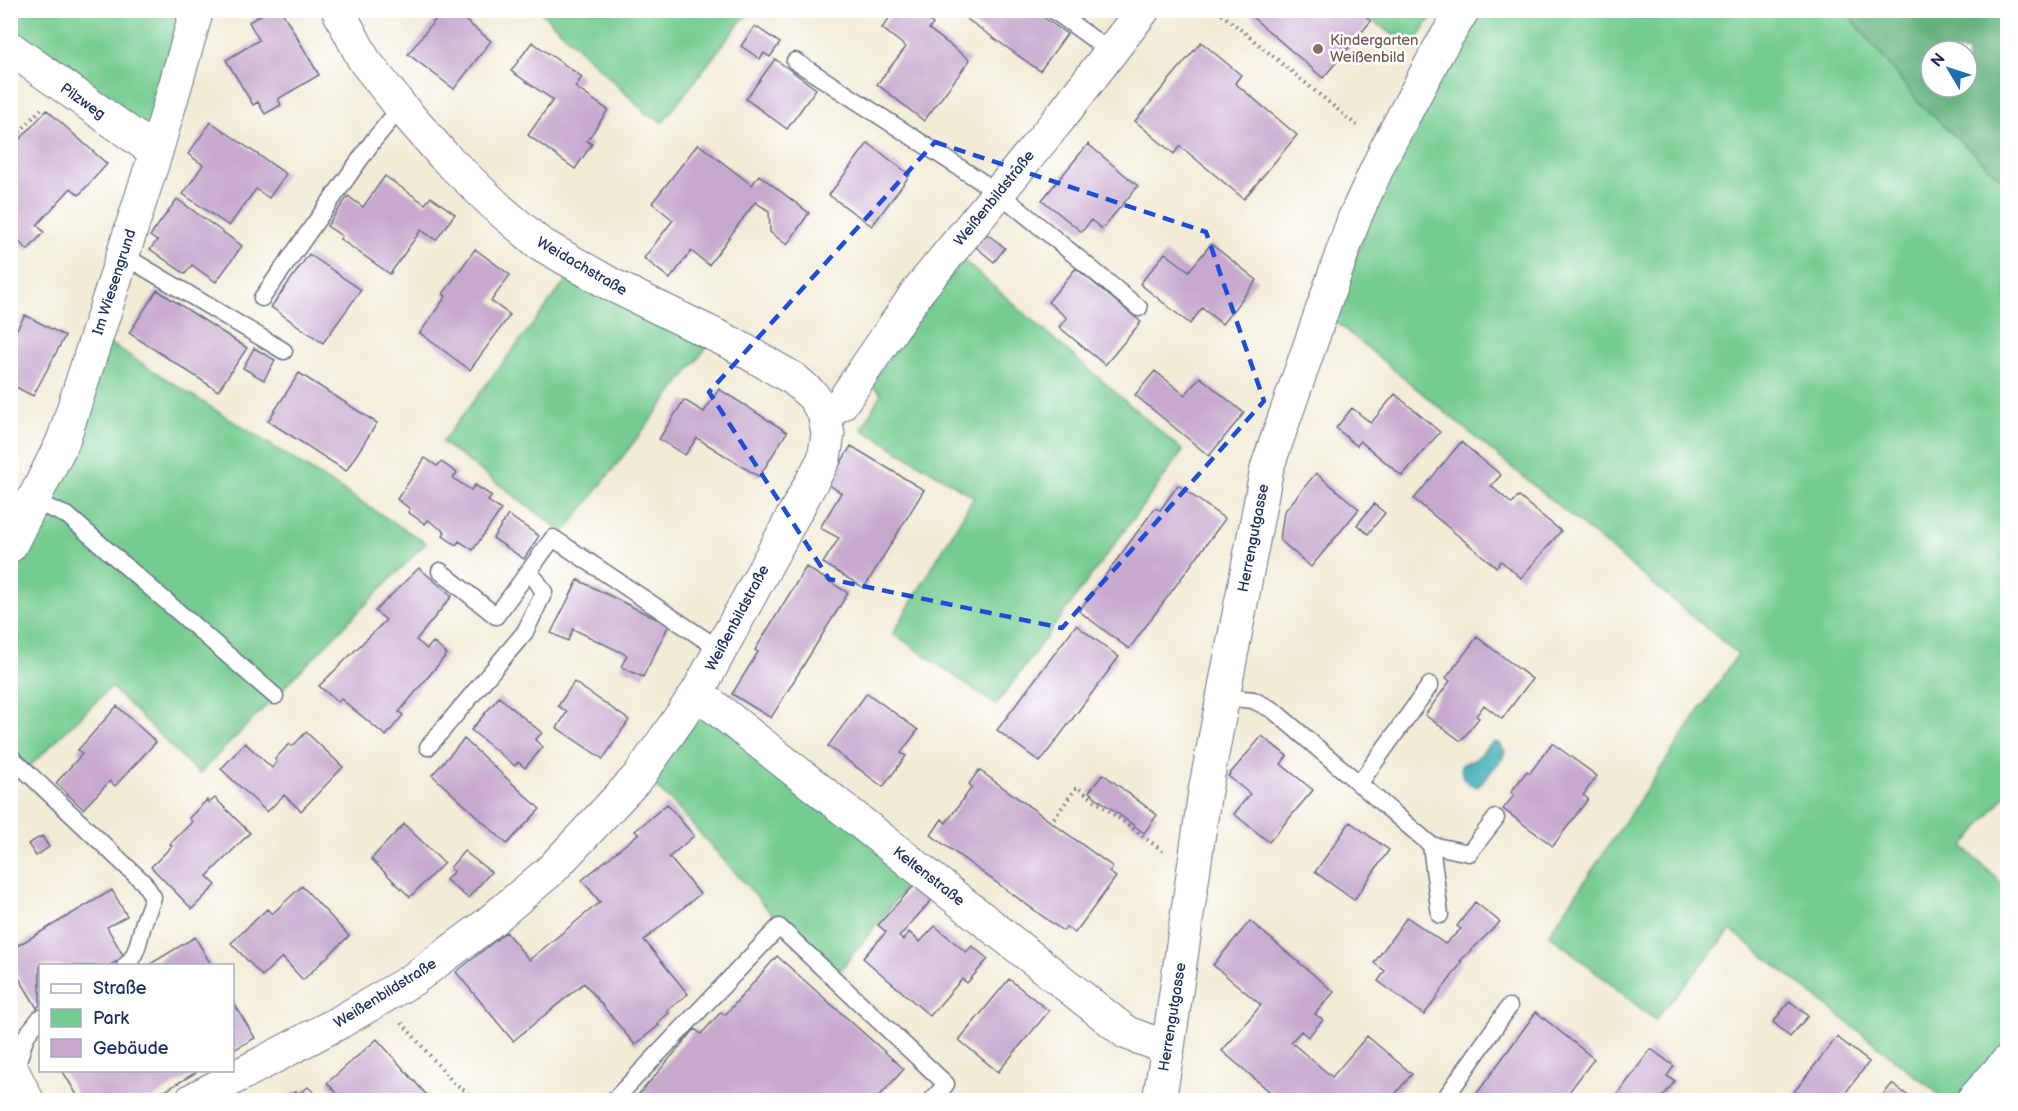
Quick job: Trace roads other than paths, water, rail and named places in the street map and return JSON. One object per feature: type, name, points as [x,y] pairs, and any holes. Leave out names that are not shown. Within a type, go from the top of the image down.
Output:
[{"type":"street","name":"Im Wiesengrund","points":[[19,523],[63,441],[156,152],[197,10]]},
{"type":"street","name":"Weidachstraße","points":[[338,10],[364,60],[401,107],[443,155],[499,209],[539,243],[612,285],[733,345],[794,379],[813,396],[824,413]]},
{"type":"street","name":"Weißenbildstraße","points":[[192,1101],[340,1022],[412,980],[476,933],[550,870],[639,776],[697,693],[824,459],[828,434],[824,413],[841,404],[918,291],[999,193],[1143,10]]},
{"type":"street","name":"Herrengutgasse","points":[[1159,1101],[1205,791],[1267,468],[1354,219],[1386,149],[1438,51],[1463,10]]},
{"type":"street","name":"Pilzweg","points":[[10,48],[156,152]]},
{"type":"street","name":"Keltenstraße","points":[[697,693],[1127,1033],[1168,1048]]},
{"type":"street","points":[[1973,1101],[2007,1061]]},
{"type":"street","points":[[11,1066],[27,1101]]},
{"type":"lane","points":[[1053,10],[1111,52]]},
{"type":"lane","points":[[795,61],[999,193],[1139,308]]},
{"type":"lane","points":[[262,298],[373,141],[401,107]]},
{"type":"lane","points":[[123,255],[284,351]]},
{"type":"lane","points":[[19,523],[68,516],[275,696]]},
{"type":"lane","points":[[440,571],[496,616],[553,538],[719,650]]},
{"type":"lane","points":[[428,747],[525,632],[544,592],[528,573]]},
{"type":"lane","points":[[1359,784],[1430,685]]},
{"type":"lane","points":[[1223,697],[1253,700],[1273,710],[1431,845],[1469,853],[1496,818]]},
{"type":"lane","points":[[10,756],[144,883],[153,897],[143,923],[138,946],[127,964]]},
{"type":"lane","points":[[1431,845],[1440,915]]},
{"type":"lane","points":[[614,1101],[779,927],[946,1084],[932,1101]]},
{"type":"lane","points":[[1444,1101],[1509,1007]]},
{"type":"lane","points":[[11,1066],[18,1061],[26,1036],[39,1019]]},
{"type":"water","points":[[1497,742],[1505,751],[1503,758],[1477,787],[1467,782],[1463,777],[1461,766],[1476,759],[1488,746]]},
{"type":"place","name":"Kindergarten Weißenbild","points":[[1318,49]]}]
